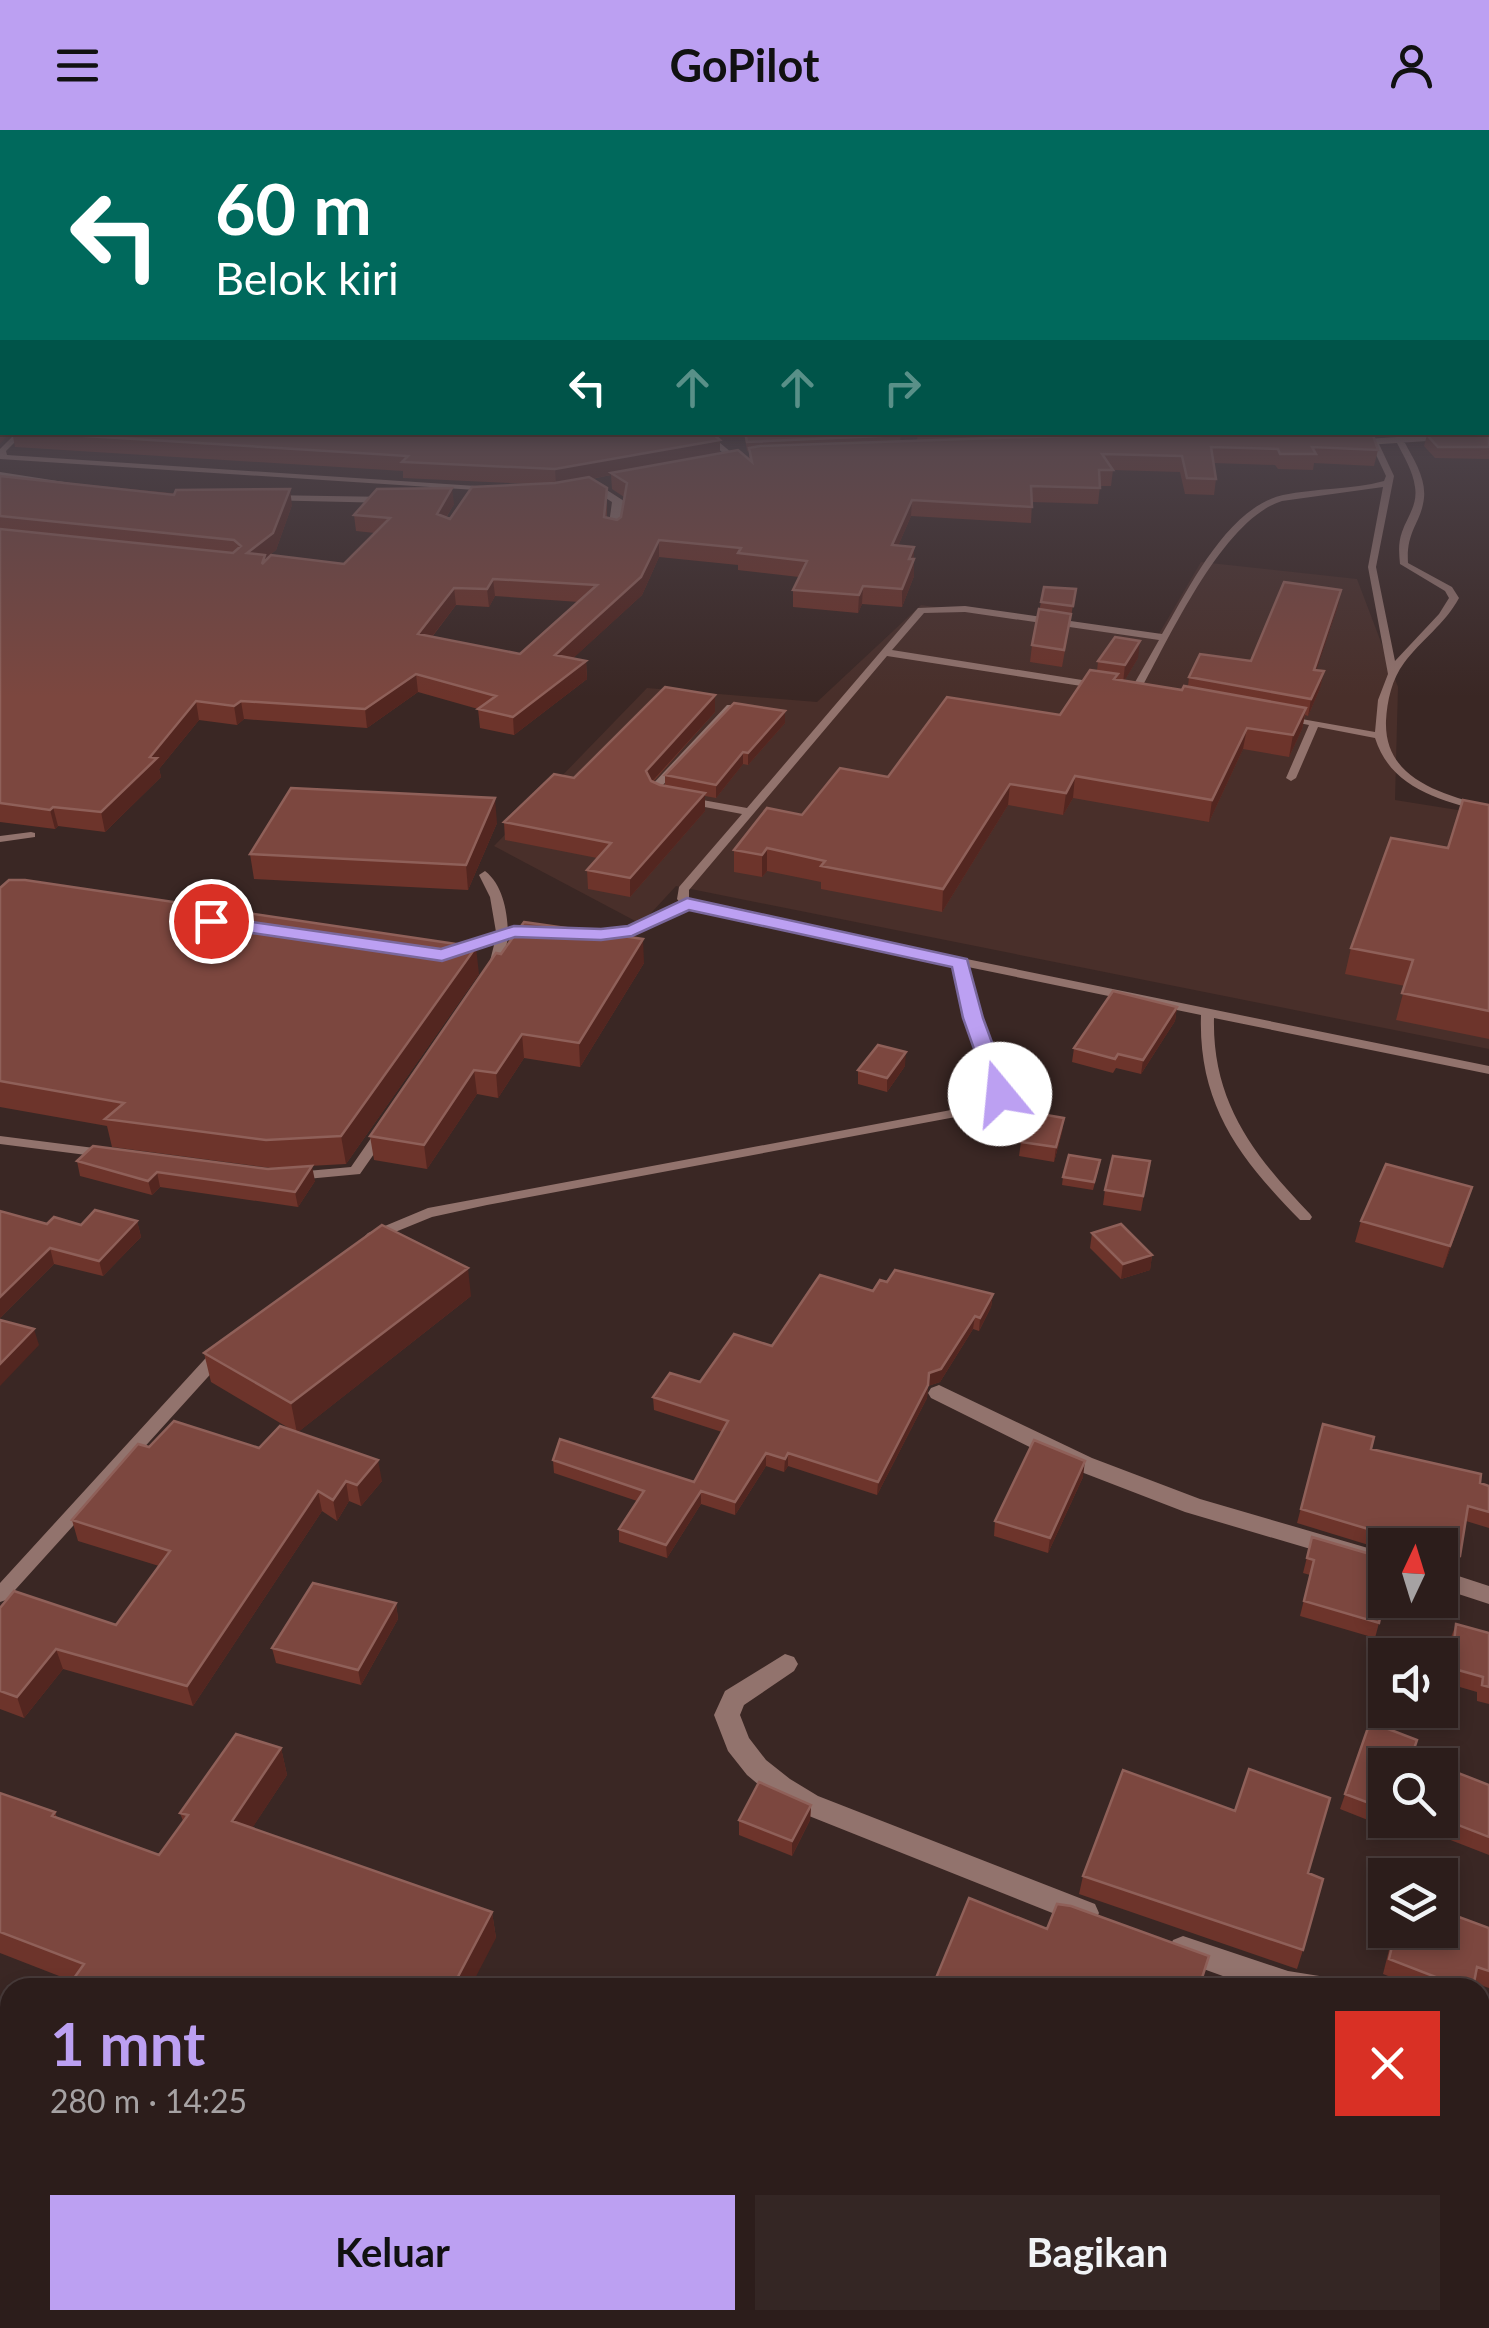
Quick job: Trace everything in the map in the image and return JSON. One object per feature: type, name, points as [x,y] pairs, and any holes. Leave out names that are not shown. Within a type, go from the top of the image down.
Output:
[{"type":"street","points":[[438,499],[504,492]]},
{"type":"street","points":[[603,492],[618,501],[614,531]]},
{"type":"street","points":[[249,498],[407,500]]},
{"type":"street","points":[[939,1393],[1084,1464],[1193,1506],[1368,1557]]},
{"type":"street","points":[[1458,1585],[1489,1595]]},
{"type":"street","points":[[785,1664],[734,1698],[727,1716],[741,1751],[779,1787],[858,1826],[1119,1926]]},
{"type":"street","points":[[1154,1938],[1268,1978]]},
{"type":"lane","points":[[498,492],[504,492]]},
{"type":"lane","points":[[1135,691],[1219,551],[1247,515],[1278,500],[1355,492]]},
{"type":"lane","points":[[1387,492],[1372,567],[1393,675]]},
{"type":"lane","points":[[1404,564],[1402,550],[1422,492]]},
{"type":"lane","points":[[1372,567],[1404,564],[1449,590],[1454,598],[1386,686],[1377,736],[1394,767],[1413,783],[1489,810]]},
{"type":"lane","points":[[687,904],[681,895],[684,890],[921,610],[931,607],[1167,638]]},
{"type":"lane","points":[[883,652],[1153,694]]},
{"type":"lane","points":[[730,706],[655,787],[657,793],[666,796],[750,812]]},
{"type":"lane","points":[[1279,716],[1377,736]]},
{"type":"lane","points":[[1292,778],[1315,723]]},
{"type":"lane","points":[[0,840],[31,835]]},
{"type":"lane","points":[[476,993],[498,960],[503,914],[497,892],[484,875]]},
{"type":"lane","points":[[582,935],[632,931],[687,904],[1489,1070]]},
{"type":"lane","points":[[432,955],[454,954],[498,935],[546,934]]},
{"type":"lane","points":[[358,1246],[374,1235],[428,1213],[988,1107],[1000,1094],[973,1018],[960,963]]},
{"type":"lane","points":[[1208,1013],[1204,1048],[1231,1127],[1263,1176],[1306,1217]]},
{"type":"lane","points":[[271,1176],[355,1171],[389,1122]]},
{"type":"lane","points":[[0,1140],[89,1149],[130,1158]]},
{"type":"lane","points":[[0,1596],[206,1365],[235,1341]]},
{"type":"shaded area","points":[[1201,562],[1357,579],[1398,687],[1395,800],[1489,815],[1489,1049],[676,886],[641,924],[494,846],[647,688],[817,702],[921,605],[1156,639]]},
{"type":"building","points":[[0,492],[174,495],[175,492],[289,492],[273,533],[247,553],[265,555],[262,564],[271,555],[344,564],[390,518],[354,515],[375,492],[450,492],[437,514],[450,519],[469,492],[607,492],[604,517],[621,517],[625,492],[1031,492],[1032,507],[912,500],[892,545],[914,547],[909,559],[914,559],[902,589],[863,586],[859,595],[793,590],[807,561],[738,553],[741,548],[659,540],[641,577],[555,655],[586,661],[513,717],[478,709],[496,696],[416,674],[365,709],[241,701],[234,706],[196,701],[150,757],[157,758],[101,812],[0,803],[0,529],[233,553],[241,546],[234,540],[0,516]],"holes":[[[493,579],[597,585],[520,654],[418,634],[454,588],[487,589]]]},
{"type":"building","points":[[1284,582],[1341,590],[1314,670],[1324,671],[1311,699],[1189,677],[1200,654],[1251,661]]},
{"type":"building","points":[[1044,587],[1076,589],[1073,606],[1041,602]]},
{"type":"building","points":[[1039,609],[1071,614],[1064,650],[1032,645]]},
{"type":"building","points":[[1115,637],[1140,641],[1125,665],[1098,661]]},
{"type":"building","points":[[1090,670],[1118,674],[1114,679],[1182,690],[1184,686],[1306,708],[1293,735],[1247,728],[1212,800],[1075,776],[1066,793],[1010,784],[943,889],[821,866],[825,861],[767,848],[762,855],[734,850],[767,808],[802,815],[840,768],[888,777],[947,697],[1060,715]]},
{"type":"building","points":[[665,687],[715,695],[646,771],[651,781],[660,785],[705,793],[630,878],[587,870],[611,843],[504,822],[554,774],[574,778]]},
{"type":"building","points":[[734,703],[785,711],[716,785],[665,775]]},
{"type":"building","points":[[291,788],[495,798],[466,865],[250,854]]},
{"type":"building","points":[[1463,800],[1489,805],[1489,1011],[1402,993],[1413,960],[1351,948],[1391,838],[1448,848]]},
{"type":"building","points":[[9,880],[476,947],[341,1136],[266,1140],[105,1119],[124,1103],[0,1081],[0,888]]},
{"type":"building","points":[[524,922],[643,939],[579,1043],[522,1034],[496,1073],[474,1070],[424,1145],[370,1136],[496,953],[501,954]]},
{"type":"building","points":[[1113,991],[1177,1007],[1143,1060],[1118,1054],[1115,1059],[1074,1048]]},
{"type":"building","points":[[878,1045],[906,1052],[887,1078],[858,1070]]},
{"type":"building","points":[[1029,1112],[1064,1118],[1056,1147],[1021,1142]]},
{"type":"building","points":[[93,1146],[268,1169],[312,1166],[295,1192],[157,1172],[148,1181],[77,1161]]},
{"type":"building","points":[[1069,1155],[1100,1160],[1094,1182],[1063,1177]]},
{"type":"building","points":[[1113,1156],[1150,1161],[1143,1196],[1105,1190]]},
{"type":"building","points":[[1386,1164],[1472,1187],[1450,1246],[1361,1221]]},
{"type":"building","points":[[95,1210],[137,1221],[99,1261],[50,1248],[0,1297],[0,1211],[47,1224],[54,1217],[81,1225]]},
{"type":"building","points":[[1121,1224],[1152,1255],[1123,1264],[1092,1233]]},
{"type":"building","points":[[382,1225],[468,1268],[291,1403],[204,1353]]},
{"type":"building","points":[[895,1270],[993,1294],[941,1369],[929,1373],[928,1385],[878,1482],[788,1453],[785,1459],[766,1453],[735,1502],[701,1491],[666,1545],[619,1529],[644,1491],[553,1460],[560,1439],[694,1482],[728,1421],[653,1397],[670,1373],[700,1382],[734,1334],[772,1346],[820,1275],[873,1291],[880,1280],[887,1282]]},
{"type":"building","points":[[0,1320],[34,1329],[0,1364]]},
{"type":"building","points":[[174,1421],[259,1448],[280,1426],[378,1460],[357,1485],[346,1481],[333,1500],[318,1491],[187,1686],[56,1649],[17,1697],[0,1691],[0,1608],[14,1591],[116,1625],[170,1551],[72,1520],[138,1444],[149,1447]]},
{"type":"building","points":[[1323,1424],[1374,1437],[1371,1449],[1481,1474],[1480,1483],[1489,1486],[1489,1512],[1468,1506],[1460,1556],[1458,1528],[1368,1529],[1301,1509]]},
{"type":"building","points":[[1034,1440],[1085,1461],[1050,1538],[995,1521]]},
{"type":"building","points":[[1312,1537],[1368,1553],[1368,1618],[1380,1618],[1379,1623],[1304,1601],[1314,1560],[1307,1558]]},
{"type":"building","points":[[313,1583],[396,1603],[358,1670],[272,1648]]},
{"type":"building","points":[[1456,1624],[1489,1633],[1489,1687],[1482,1685],[1483,1677],[1458,1670],[1458,1638],[1454,1638]]},
{"type":"building","points":[[1368,1728],[1386,1728],[1417,1740],[1414,1748],[1368,1748],[1368,1803],[1345,1794]]},
{"type":"building","points":[[236,1734],[281,1748],[232,1821],[492,1912],[457,1978],[74,1978],[84,1964],[0,1932],[0,1793],[159,1855],[188,1815],[180,1813]]},
{"type":"building","points":[[1249,1769],[1330,1798],[1308,1873],[1323,1879],[1303,1950],[1083,1876],[1123,1770],[1235,1811]]},
{"type":"building","points":[[1458,1773],[1489,1785],[1489,1837],[1458,1825]]},
{"type":"building","points":[[759,1782],[811,1805],[792,1841],[739,1820]]},
{"type":"building","points":[[969,1898],[1047,1929],[1057,1904],[1071,1906],[1209,1956],[1202,1978],[936,1978]]},
{"type":"building","points":[[1458,1917],[1489,1928],[1489,1971],[1477,1967],[1475,1978],[1438,1978],[1389,1959],[1392,1948],[1458,1948]]},
{"type":"route","points":[[211,921],[442,955],[514,932],[563,935],[632,931],[687,904],[960,963],[973,1018],[1000,1094]]}]
